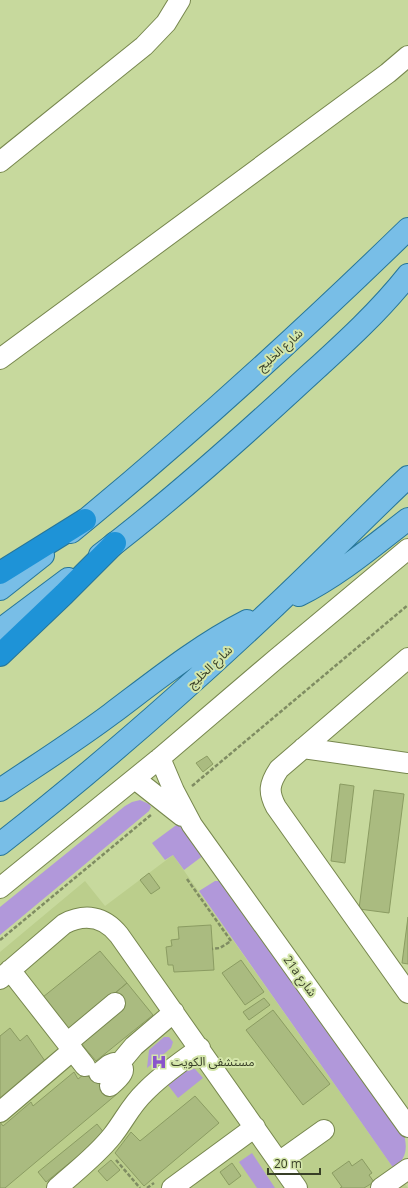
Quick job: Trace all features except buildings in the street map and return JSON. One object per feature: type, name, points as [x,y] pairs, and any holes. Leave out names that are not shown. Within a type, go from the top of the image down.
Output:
[{"type":"highway","points":[[0,572],[85,520]]},
{"type":"highway","points":[[0,655],[116,543]]},
{"type":"main road","name":"شارع الخليج","points":[[0,589],[85,520],[230,395],[408,229]]},
{"type":"main road","points":[[0,630],[116,543],[186,486],[253,428],[347,341],[408,275]]},
{"type":"main road","name":"شارع الخليج","points":[[0,844],[119,748],[187,688],[274,607],[408,477]]},
{"type":"main road","points":[[0,790],[91,728],[188,656],[216,638],[302,594],[328,578],[408,519]]},
{"type":"street","points":[[0,162],[144,46],[156,35],[181,3]]},
{"type":"street","points":[[0,359],[388,73],[408,56]]},
{"type":"street","points":[[0,888],[135,779],[408,549]]},
{"type":"street","points":[[408,658],[279,769],[273,778],[271,788],[272,798],[276,807],[408,993]]},
{"type":"street","points":[[303,748],[408,763]]},
{"type":"street","name":"21a شارع","points":[[160,758],[181,806],[192,826],[408,1127]]},
{"type":"street","name":"21a شارع","points":[[135,779],[163,800],[192,826]]},
{"type":"street","points":[[174,1012],[134,1046],[119,1064],[122,1067],[123,1073],[121,1076],[98,1075],[70,1047],[5,974],[64,924],[78,918],[94,918],[101,920],[114,929],[119,935],[200,1048],[297,1188]]},
{"type":"street","points":[[0,1112],[116,1003]]},
{"type":"street","points":[[67,1185],[104,1146],[135,1102],[144,1092],[200,1048]]},
{"type":"street","points":[[172,1188],[255,1127]]},
{"type":"street","points":[[279,1162],[324,1130]]},
{"type":"street","points":[[380,1188],[408,1169]]},
{"type":"path","points":[[181,806],[198,793],[192,786],[408,605]]},
{"type":"path","points":[[0,940],[152,814]]},
{"type":"path","points":[[187,879],[231,941],[220,948],[212,949]]},
{"type":"path","points":[[104,1146],[140,1188]]},
{"type":"shaded area","points":[[140,800],[149,804],[151,807],[149,811],[0,935],[0,907],[125,806]]},
{"type":"shaded area","points":[[179,823],[204,855],[184,870],[173,855],[165,860],[152,843]]},
{"type":"shaded area","name":"مستشفى الكويت","points":[[173,855],[408,1188],[0,1188],[0,952],[85,881],[105,906]]},
{"type":"shaded area","points":[[215,881],[222,881],[403,1131],[406,1142],[405,1152],[402,1160],[394,1169],[199,891]]},
{"type":"shaded area","points":[[164,1037],[169,1037],[173,1042],[171,1048],[147,1068],[149,1050]]},
{"type":"shaded area","points":[[190,1068],[195,1069],[203,1078],[178,1098],[168,1085]]},
{"type":"shaded area","points":[[252,1153],[275,1188],[257,1188],[239,1162]]},
{"type":"place","name":"مستشفى الكويت","points":[[159,1062]]}]
